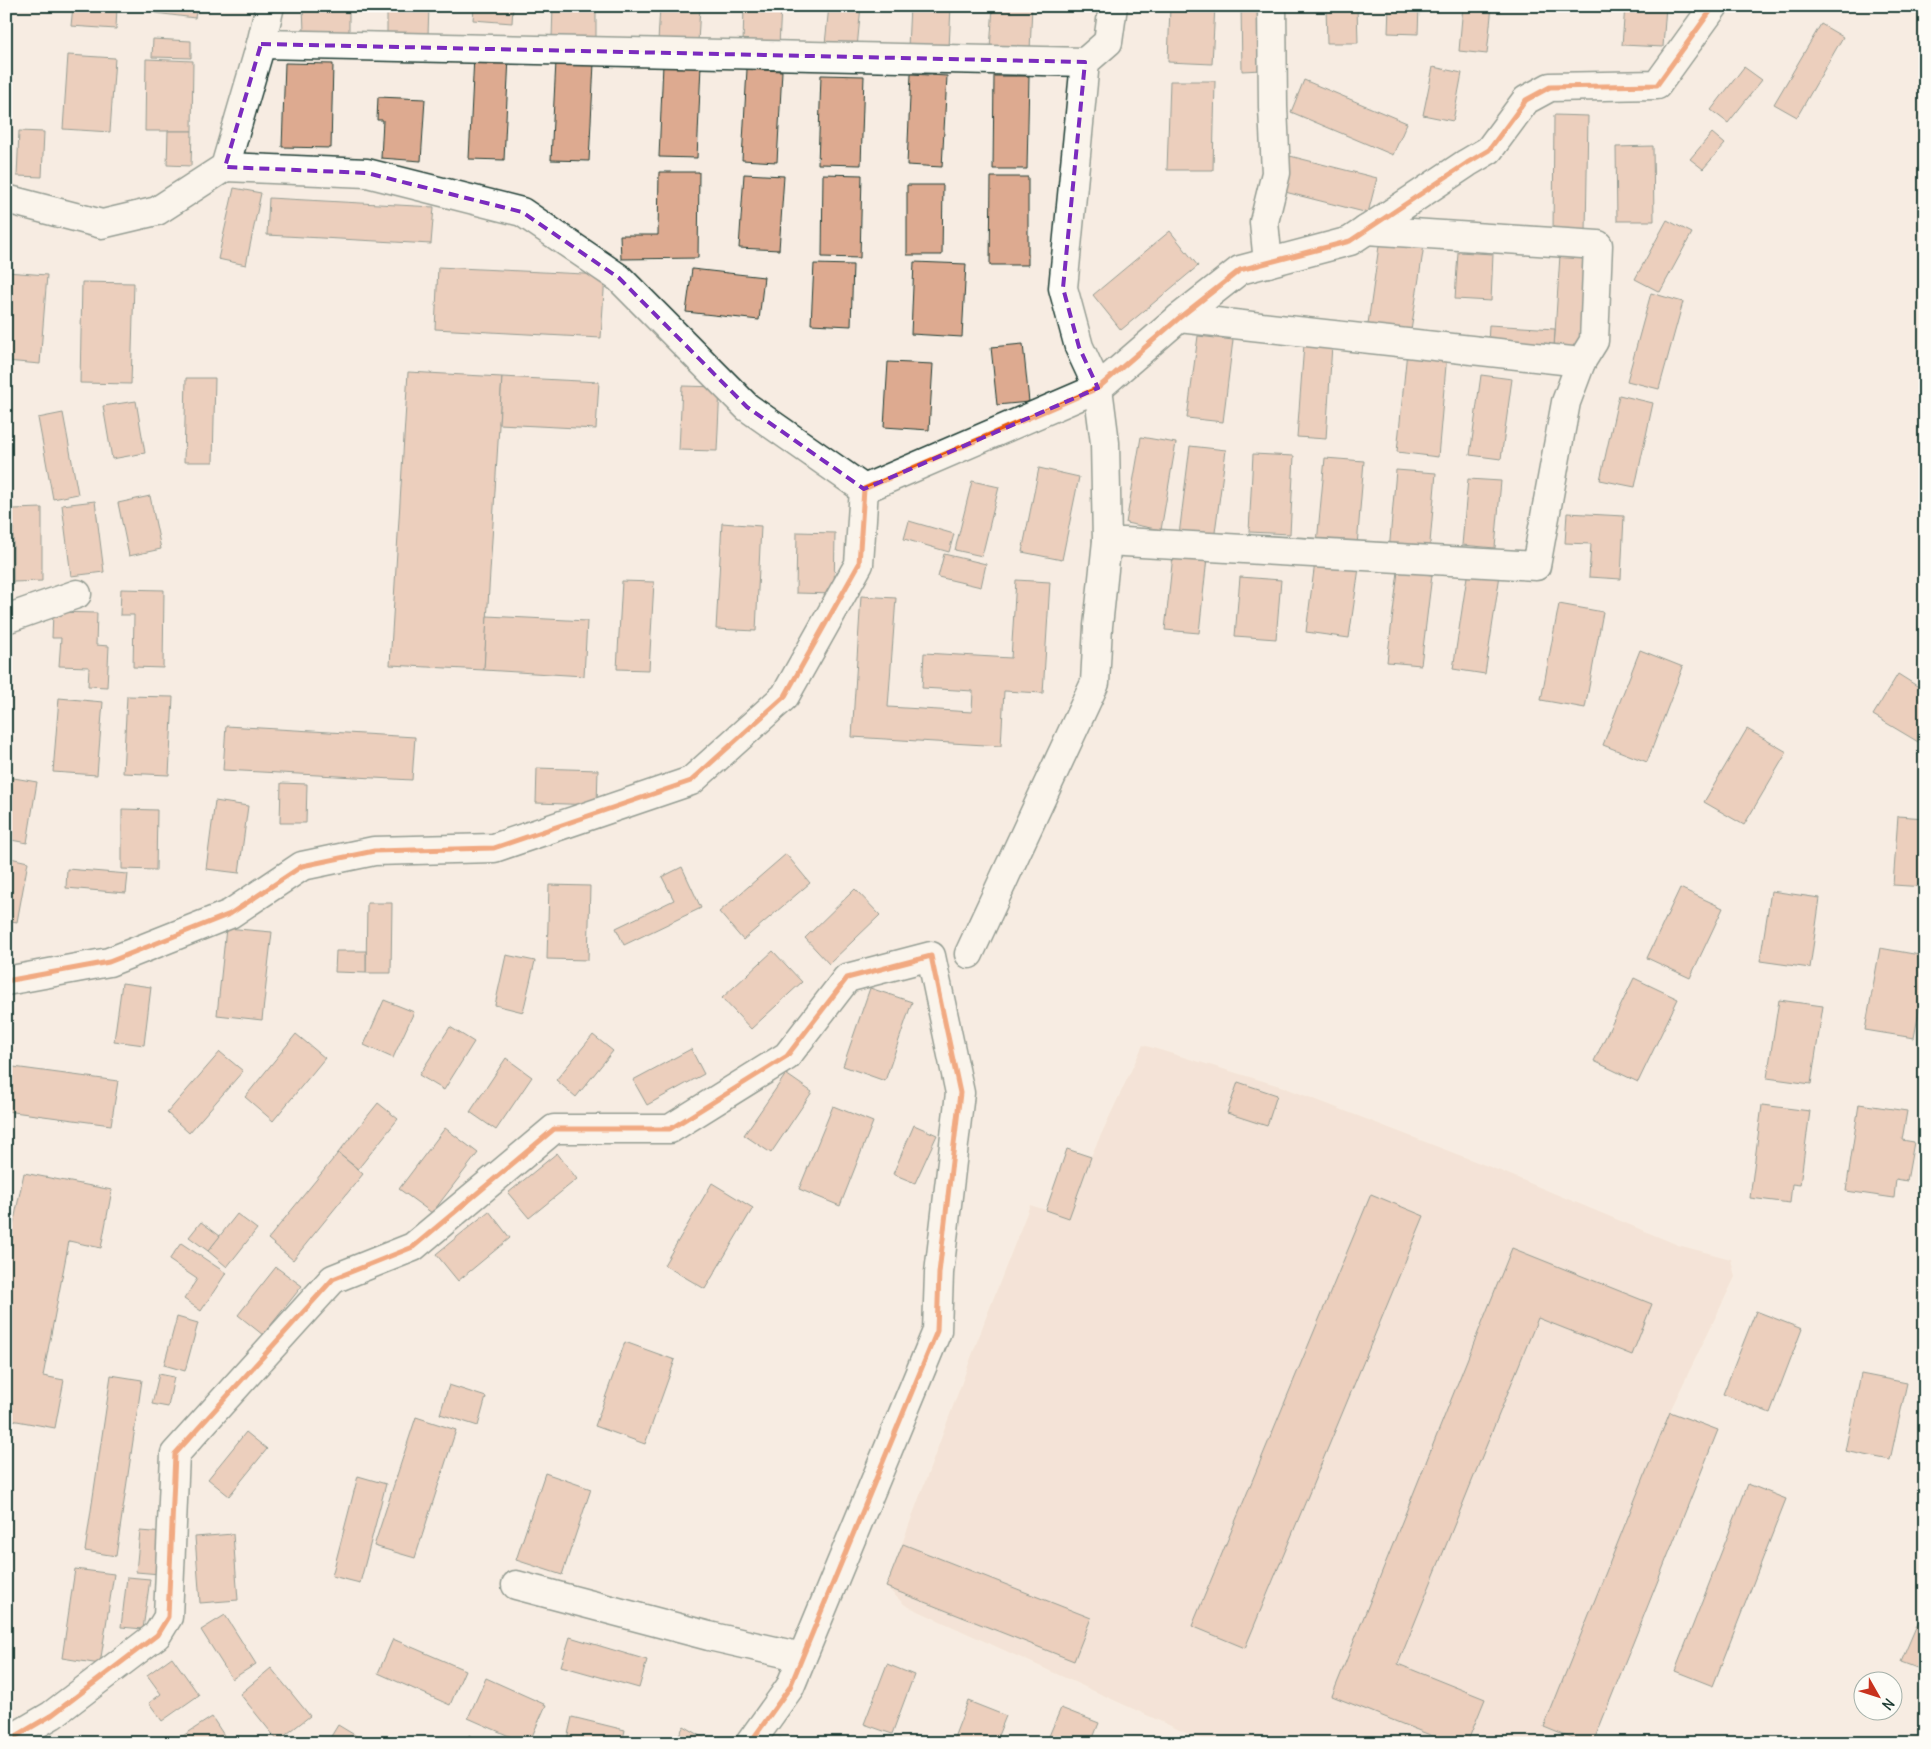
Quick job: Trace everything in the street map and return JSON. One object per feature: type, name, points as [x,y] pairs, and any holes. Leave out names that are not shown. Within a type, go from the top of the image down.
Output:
[{"type":"street","points":[[225,167],[261,44],[270,6]]},
{"type":"street","points":[[261,44],[1085,62],[1108,42],[1113,6]]},
{"type":"street","points":[[1268,264],[1264,222],[1276,173],[1272,6]]},
{"type":"street","points":[[864,489],[1098,388],[1240,270],[1350,241],[1489,150],[1526,100],[1550,87],[1656,85],[1714,6]]},
{"type":"street","points":[[969,954],[1095,683],[1098,626],[1107,541],[1105,443],[1098,388],[1078,347],[1063,288],[1085,62]]},
{"type":"street","points":[[6,199],[102,224],[157,211],[225,167],[367,173],[522,212],[619,278],[746,407],[864,489]]},
{"type":"street","points":[[1107,541],[1536,566],[1566,402],[1581,362],[1594,341],[1598,245],[1366,230]]},
{"type":"street","points":[[1180,318],[1581,362]]},
{"type":"street","points":[[6,981],[109,962],[230,914],[302,866],[374,851],[494,848],[691,781],[785,696],[859,564],[864,489]]},
{"type":"street","points":[[6,619],[77,594]]},
{"type":"street","points":[[6,1742],[52,1715],[157,1634],[168,1617],[175,1454],[333,1279],[413,1247],[554,1129],[670,1129],[787,1056],[846,978],[931,956],[960,1093],[939,1273],[937,1330],[790,1688],[750,1743]]},
{"type":"street","points":[[516,1585],[709,1636],[802,1657]]},
{"type":"highlighted area","points":[[261,44],[1085,62],[1063,288],[1079,347],[1098,388],[864,489],[747,407],[619,278],[522,212],[367,173],[225,167]]},
{"type":"shaded area","points":[[1143,1045],[1283,1087],[1503,1172],[1678,1245],[1731,1259],[1735,1277],[1670,1411],[1718,1430],[1593,1743],[1208,1743],[905,1605],[886,1587],[985,1320],[1030,1205],[1046,1210],[1067,1149],[1091,1156]]},
{"type":"building","points":[[73,6],[117,6],[116,29],[71,26]]},
{"type":"building","points":[[156,6],[197,6],[195,18],[155,13]]},
{"type":"building","points":[[303,6],[349,6],[349,32],[304,32]]},
{"type":"building","points":[[387,6],[429,6],[428,35],[387,34]]},
{"type":"building","points":[[474,6],[513,6],[512,23],[473,20]]},
{"type":"building","points":[[553,6],[596,6],[596,38],[552,38]]},
{"type":"building","points":[[660,6],[700,6],[698,43],[658,41]]},
{"type":"building","points":[[744,6],[781,6],[779,46],[743,44]]},
{"type":"building","points":[[829,6],[861,6],[857,48],[825,44]]},
{"type":"building","points":[[910,6],[951,6],[949,49],[908,47]]},
{"type":"building","points":[[993,6],[1032,6],[1030,51],[990,49]]},
{"type":"building","points":[[1170,6],[1215,6],[1212,64],[1168,62]]},
{"type":"building","points":[[1241,6],[1261,6],[1262,70],[1242,71]]},
{"type":"building","points":[[1326,6],[1357,6],[1358,43],[1327,43]]},
{"type":"building","points":[[1389,6],[1419,6],[1418,34],[1388,33]]},
{"type":"building","points":[[1463,6],[1492,6],[1487,54],[1459,51]]},
{"type":"building","points":[[1625,6],[1666,6],[1663,47],[1622,45]]},
{"type":"building","points":[[1821,24],[1843,37],[1797,117],[1774,104]]},
{"type":"building","points":[[6,32],[11,33],[6,59]]},
{"type":"building","points":[[153,39],[191,41],[191,58],[152,57]]},
{"type":"building","points":[[68,55],[115,58],[110,132],[63,129]]},
{"type":"building","points":[[474,56],[509,57],[504,160],[469,159]]},
{"type":"building","points":[[146,59],[193,61],[192,131],[145,131]]},
{"type":"building","points":[[556,61],[594,63],[589,161],[551,160]]},
{"type":"building","points":[[285,63],[333,64],[331,148],[282,147]]},
{"type":"building","points":[[663,64],[701,65],[697,158],[659,157]]},
{"type":"building","points":[[1433,67],[1462,73],[1453,121],[1423,115]]},
{"type":"building","points":[[1744,67],[1762,80],[1728,123],[1711,110]]},
{"type":"building","points":[[747,69],[782,71],[777,162],[742,160]]},
{"type":"building","points":[[911,74],[947,76],[942,167],[907,165]]},
{"type":"building","points":[[821,75],[864,76],[861,165],[818,164]]},
{"type":"building","points":[[994,76],[1029,76],[1027,169],[993,169]]},
{"type":"building","points":[[1304,80],[1407,123],[1393,155],[1291,112]]},
{"type":"building","points":[[1170,81],[1215,81],[1213,170],[1167,170]]},
{"type":"building","points":[[378,97],[425,99],[421,161],[381,158],[383,120],[377,120]]},
{"type":"building","points":[[1554,115],[1588,116],[1586,233],[1553,233]]},
{"type":"building","points":[[19,131],[44,132],[42,177],[17,176]]},
{"type":"building","points":[[168,131],[192,131],[191,166],[167,165]]},
{"type":"building","points":[[1712,133],[1725,144],[1703,169],[1690,159]]},
{"type":"building","points":[[1653,146],[1654,221],[1617,221],[1616,147]]},
{"type":"building","points":[[1290,156],[1377,178],[1368,213],[1281,191]]},
{"type":"building","points":[[659,172],[699,172],[698,258],[621,259],[620,235],[658,235]]},
{"type":"building","points":[[744,174],[784,176],[779,250],[739,248]]},
{"type":"building","points":[[823,174],[862,175],[860,258],[822,257]]},
{"type":"building","points":[[991,177],[1028,177],[1028,265],[990,265]]},
{"type":"building","points":[[907,185],[943,185],[942,255],[907,255]]},
{"type":"building","points":[[234,188],[261,193],[246,265],[218,259]]},
{"type":"building","points":[[269,198],[434,207],[431,244],[267,235]]},
{"type":"building","points":[[1667,220],[1692,233],[1660,292],[1635,279]]},
{"type":"building","points":[[1170,231],[1198,266],[1121,330],[1093,295]]},
{"type":"building","points":[[1380,239],[1424,245],[1411,331],[1368,324]]},
{"type":"building","points":[[1458,252],[1493,254],[1491,301],[1455,299]]},
{"type":"building","points":[[1560,255],[1591,257],[1585,350],[1554,348]]},
{"type":"building","points":[[914,262],[966,264],[962,337],[911,334]]},
{"type":"building","points":[[814,264],[853,265],[851,326],[811,324]]},
{"type":"building","points":[[438,267],[605,275],[601,338],[435,329]]},
{"type":"building","points":[[692,269],[764,277],[759,320],[686,312]]},
{"type":"building","points":[[6,272],[47,275],[40,364],[6,361]]},
{"type":"building","points":[[82,282],[134,283],[131,384],[80,383]]},
{"type":"building","points":[[1651,293],[1683,302],[1659,389],[1627,381]]},
{"type":"building","points":[[1489,325],[1555,329],[1554,348],[1488,344]]},
{"type":"building","points":[[1198,336],[1233,340],[1223,422],[1187,418]]},
{"type":"building","points":[[1023,344],[1029,402],[997,405],[991,347]]},
{"type":"building","points":[[1304,344],[1332,345],[1326,439],[1297,437]]},
{"type":"building","points":[[1407,351],[1447,354],[1438,457],[1397,452]]},
{"type":"building","points":[[888,362],[933,364],[929,430],[884,427]]},
{"type":"building","points":[[408,372],[502,377],[484,670],[390,665]]},
{"type":"building","points":[[1481,375],[1512,379],[1501,459],[1470,455]]},
{"type":"building","points":[[502,377],[599,382],[596,429],[499,424]]},
{"type":"building","points":[[186,378],[215,378],[213,462],[184,462]]},
{"type":"building","points":[[682,386],[720,387],[717,451],[679,450]]},
{"type":"building","points":[[1619,395],[1653,403],[1635,487],[1600,480]]},
{"type":"building","points":[[136,401],[145,453],[112,459],[103,406]]},
{"type":"building","points":[[63,413],[78,494],[53,499],[38,418]]},
{"type":"building","points":[[1141,437],[1176,443],[1161,530],[1126,523]]},
{"type":"building","points":[[1190,446],[1226,450],[1214,540],[1179,535]]},
{"type":"building","points":[[1253,454],[1294,456],[1290,534],[1249,532]]},
{"type":"building","points":[[1325,458],[1364,461],[1357,546],[1317,543]]},
{"type":"building","points":[[1039,468],[1079,477],[1062,560],[1022,552]]},
{"type":"building","points":[[1396,470],[1436,473],[1429,555],[1389,552]]},
{"type":"building","points":[[1468,479],[1501,481],[1495,548],[1462,545]]},
{"type":"building","points":[[972,481],[999,487],[982,556],[955,550]]},
{"type":"building","points":[[150,496],[161,549],[129,556],[118,503]]},
{"type":"building","points":[[95,501],[104,572],[71,576],[62,505]]},
{"type":"building","points":[[42,508],[42,581],[13,582],[13,509]]},
{"type":"building","points":[[1567,513],[1624,516],[1621,579],[1589,577],[1591,544],[1565,543]]},
{"type":"building","points":[[909,521],[954,534],[949,552],[904,539]]},
{"type":"building","points":[[722,523],[761,526],[756,631],[716,629]]},
{"type":"building","points":[[797,532],[835,533],[834,594],[796,593]]},
{"type":"building","points":[[944,554],[986,564],[981,587],[938,577]]},
{"type":"building","points":[[1173,555],[1207,558],[1199,633],[1165,630]]},
{"type":"building","points":[[1315,562],[1359,568],[1349,638],[1306,632]]},
{"type":"building","points":[[1468,570],[1500,575],[1485,674],[1453,669]]},
{"type":"building","points":[[1398,571],[1432,575],[1421,665],[1387,662]]},
{"type":"building","points":[[1240,577],[1281,580],[1276,639],[1235,636]]},
{"type":"building","points":[[1016,580],[1050,582],[1043,693],[1004,691],[1001,746],[852,737],[861,596],[896,598],[888,707],[972,712],[973,691],[922,688],[924,653],[1011,658]]},
{"type":"building","points":[[622,581],[654,582],[649,670],[617,669]]},
{"type":"building","points":[[121,589],[164,590],[163,668],[133,667],[134,615],[120,615]]},
{"type":"building","points":[[1559,604],[1603,612],[1585,708],[1541,700]]},
{"type":"building","points":[[53,612],[97,613],[96,645],[109,646],[107,687],[88,686],[89,667],[59,666],[61,638],[52,638]]},
{"type":"building","points":[[487,616],[587,621],[584,676],[484,670]]},
{"type":"building","points":[[1640,650],[1683,667],[1647,762],[1603,745]]},
{"type":"building","points":[[1898,674],[1925,691],[1925,746],[1873,715]]},
{"type":"building","points":[[127,696],[173,697],[169,775],[123,773]]},
{"type":"building","points":[[59,698],[103,702],[97,775],[53,772]]},
{"type":"building","points":[[226,726],[415,737],[412,780],[223,770]]},
{"type":"building","points":[[1747,729],[1787,752],[1744,825],[1704,802]]},
{"type":"building","points":[[537,768],[598,770],[597,805],[536,803]]},
{"type":"building","points":[[8,777],[37,782],[27,843],[6,839],[6,790]]},
{"type":"building","points":[[281,783],[307,784],[306,823],[280,823]]},
{"type":"building","points":[[215,801],[248,806],[239,873],[206,869]]},
{"type":"building","points":[[122,809],[157,810],[156,870],[122,869]]},
{"type":"building","points":[[1898,816],[1925,818],[1925,887],[1893,885]]},
{"type":"building","points":[[786,854],[810,883],[743,940],[719,912]]},
{"type":"building","points":[[6,857],[28,862],[17,922],[6,920]]},
{"type":"building","points":[[682,867],[701,908],[624,945],[616,928],[674,900],[662,877]]},
{"type":"building","points":[[67,869],[128,874],[126,893],[66,888]]},
{"type":"building","points":[[549,885],[590,886],[588,960],[547,959]]},
{"type":"building","points":[[1680,888],[1723,908],[1690,978],[1647,958]]},
{"type":"building","points":[[855,889],[880,915],[829,964],[805,938]]},
{"type":"building","points":[[1771,891],[1820,898],[1810,968],[1760,961]]},
{"type":"building","points":[[367,903],[392,903],[391,973],[366,973]]},
{"type":"building","points":[[226,928],[272,932],[262,1020],[217,1015]]},
{"type":"building","points":[[1880,948],[1925,956],[1925,980],[1914,1038],[1865,1030]]},
{"type":"building","points":[[336,951],[366,951],[366,973],[335,972]]},
{"type":"building","points":[[773,951],[802,982],[751,1029],[722,998]]},
{"type":"building","points":[[506,955],[535,961],[523,1012],[495,1005]]},
{"type":"building","points":[[1634,978],[1678,999],[1638,1082],[1594,1061]]},
{"type":"building","points":[[122,983],[151,987],[144,1045],[114,1041]]},
{"type":"building","points":[[870,988],[912,1002],[885,1081],[843,1066]]},
{"type":"building","points":[[384,1000],[414,1012],[393,1058],[364,1045]]},
{"type":"building","points":[[1779,1000],[1823,1006],[1811,1084],[1767,1078]]},
{"type":"building","points":[[450,1027],[474,1042],[444,1090],[419,1075]]},
{"type":"building","points":[[296,1034],[325,1058],[273,1121],[245,1097]]},
{"type":"building","points":[[593,1035],[613,1051],[576,1097],[556,1080]]},
{"type":"building","points":[[691,1049],[704,1074],[647,1105],[633,1080]]},
{"type":"building","points":[[220,1052],[243,1071],[189,1133],[167,1113]]},
{"type":"building","points":[[506,1058],[532,1077],[496,1130],[470,1112]]},
{"type":"building","points":[[6,1066],[118,1081],[111,1125],[6,1111]]},
{"type":"building","points":[[786,1074],[812,1092],[771,1153],[744,1135]]},
{"type":"building","points":[[1238,1082],[1277,1095],[1267,1126],[1227,1113]]},
{"type":"building","points":[[378,1103],[398,1119],[358,1169],[338,1153]]},
{"type":"building","points":[[1859,1104],[1907,1111],[1902,1140],[1914,1142],[1907,1181],[1896,1179],[1894,1198],[1846,1191]]},
{"type":"building","points":[[1762,1105],[1810,1111],[1800,1185],[1792,1184],[1790,1203],[1750,1198]]},
{"type":"building","points":[[833,1106],[873,1122],[840,1206],[799,1189]]},
{"type":"building","points":[[914,1125],[937,1135],[915,1183],[893,1174]]},
{"type":"building","points":[[445,1128],[478,1153],[432,1213],[399,1189]]},
{"type":"building","points":[[1067,1149],[1091,1157],[1069,1218],[1046,1210]]},
{"type":"building","points":[[338,1153],[363,1174],[293,1260],[268,1239]]},
{"type":"building","points":[[557,1153],[577,1179],[529,1218],[508,1193]]},
{"type":"building","points":[[24,1173],[112,1190],[101,1248],[69,1241],[43,1376],[64,1380],[55,1428],[6,1419],[6,1259]]},
{"type":"building","points":[[712,1183],[753,1208],[705,1289],[664,1265]]},
{"type":"building","points":[[1371,1194],[1424,1216],[1245,1648],[1192,1626]]},
{"type":"building","points":[[489,1211],[510,1238],[458,1281],[436,1254]]},
{"type":"building","points":[[237,1214],[257,1229],[227,1267],[208,1251]]},
{"type":"building","points":[[201,1222],[220,1236],[208,1251],[189,1237]]},
{"type":"building","points":[[181,1243],[226,1273],[201,1311],[184,1299],[197,1279],[169,1260]]},
{"type":"building","points":[[1512,1248],[1652,1304],[1632,1355],[1538,1318],[1398,1664],[1485,1699],[1467,1743],[1450,1743],[1332,1696]]},
{"type":"building","points":[[276,1267],[302,1286],[263,1335],[238,1315]]},
{"type":"building","points":[[1756,1311],[1802,1329],[1770,1413],[1723,1394]]},
{"type":"building","points":[[177,1317],[198,1323],[185,1371],[164,1365]]},
{"type":"building","points":[[625,1342],[675,1360],[645,1444],[595,1426]]},
{"type":"building","points":[[159,1374],[174,1377],[168,1407],[152,1404]]},
{"type":"building","points":[[1861,1374],[1907,1383],[1890,1460],[1845,1451]]},
{"type":"building","points":[[111,1375],[142,1380],[116,1556],[85,1551]]},
{"type":"building","points":[[449,1385],[486,1397],[478,1426],[440,1414]]},
{"type":"building","points":[[1670,1412],[1718,1430],[1593,1743],[1583,1743],[1544,1727]]},
{"type":"building","points":[[416,1417],[456,1430],[415,1558],[374,1546]]},
{"type":"building","points":[[246,1432],[267,1449],[229,1496],[208,1479]]},
{"type":"building","points":[[545,1473],[591,1489],[562,1575],[516,1560]]},
{"type":"building","points":[[358,1476],[386,1484],[360,1583],[332,1576]]},
{"type":"building","points":[[1748,1484],[1786,1499],[1713,1686],[1675,1671]]},
{"type":"building","points":[[140,1531],[164,1533],[160,1574],[136,1572]]},
{"type":"building","points":[[233,1534],[238,1600],[200,1603],[195,1537]]},
{"type":"building","points":[[903,1544],[1091,1618],[1074,1661],[886,1587]]},
{"type":"building","points":[[75,1569],[114,1574],[100,1664],[62,1658]]},
{"type":"building","points":[[127,1577],[150,1579],[143,1629],[121,1627]]},
{"type":"building","points":[[1925,1606],[1925,1671],[1901,1662]]},
{"type":"building","points":[[225,1615],[256,1664],[232,1679],[201,1630]]},
{"type":"building","points":[[570,1637],[647,1660],[639,1688],[561,1666]]},
{"type":"building","points":[[393,1639],[465,1670],[450,1705],[378,1673]]},
{"type":"building","points":[[172,1657],[199,1695],[162,1721],[149,1703],[161,1694],[147,1675]]},
{"type":"building","points":[[887,1664],[914,1675],[892,1734],[864,1724]]},
{"type":"building","points":[[271,1668],[310,1716],[278,1741],[240,1694]]},
{"type":"building","points":[[486,1678],[546,1705],[529,1743],[525,1743],[468,1718]]},
{"type":"building","points":[[968,1701],[1006,1716],[995,1743],[952,1743]]},
{"type":"building","points":[[1061,1708],[1099,1723],[1091,1743],[1046,1743]]},
{"type":"building","points":[[212,1717],[229,1743],[180,1743],[178,1739]]},
{"type":"building","points":[[572,1717],[625,1730],[622,1743],[566,1743]]},
{"type":"building","points":[[338,1725],[368,1743],[327,1743]]},
{"type":"building","points":[[684,1726],[713,1743],[674,1743]]},
{"type":"building","points":[[469,1735],[485,1743],[465,1743]]},
{"type":"building","points":[[71,1738],[78,1743],[68,1743]]},
{"type":"building","points":[[779,1738],[790,1743],[777,1743]]},
{"type":"cycle path","points":[[6,981],[109,962],[230,914],[302,866],[374,851],[494,848],[691,781],[785,696],[859,564],[864,489],[1098,388],[1179,318],[1240,270],[1350,241],[1489,150],[1526,100],[1550,87],[1657,85],[1714,6]]},
{"type":"cycle path","points":[[6,1742],[52,1715],[157,1635],[168,1617],[175,1454],[333,1279],[413,1247],[554,1129],[670,1129],[787,1056],[847,978],[931,956],[960,1093],[939,1273],[937,1331],[790,1687],[750,1743]]}]
